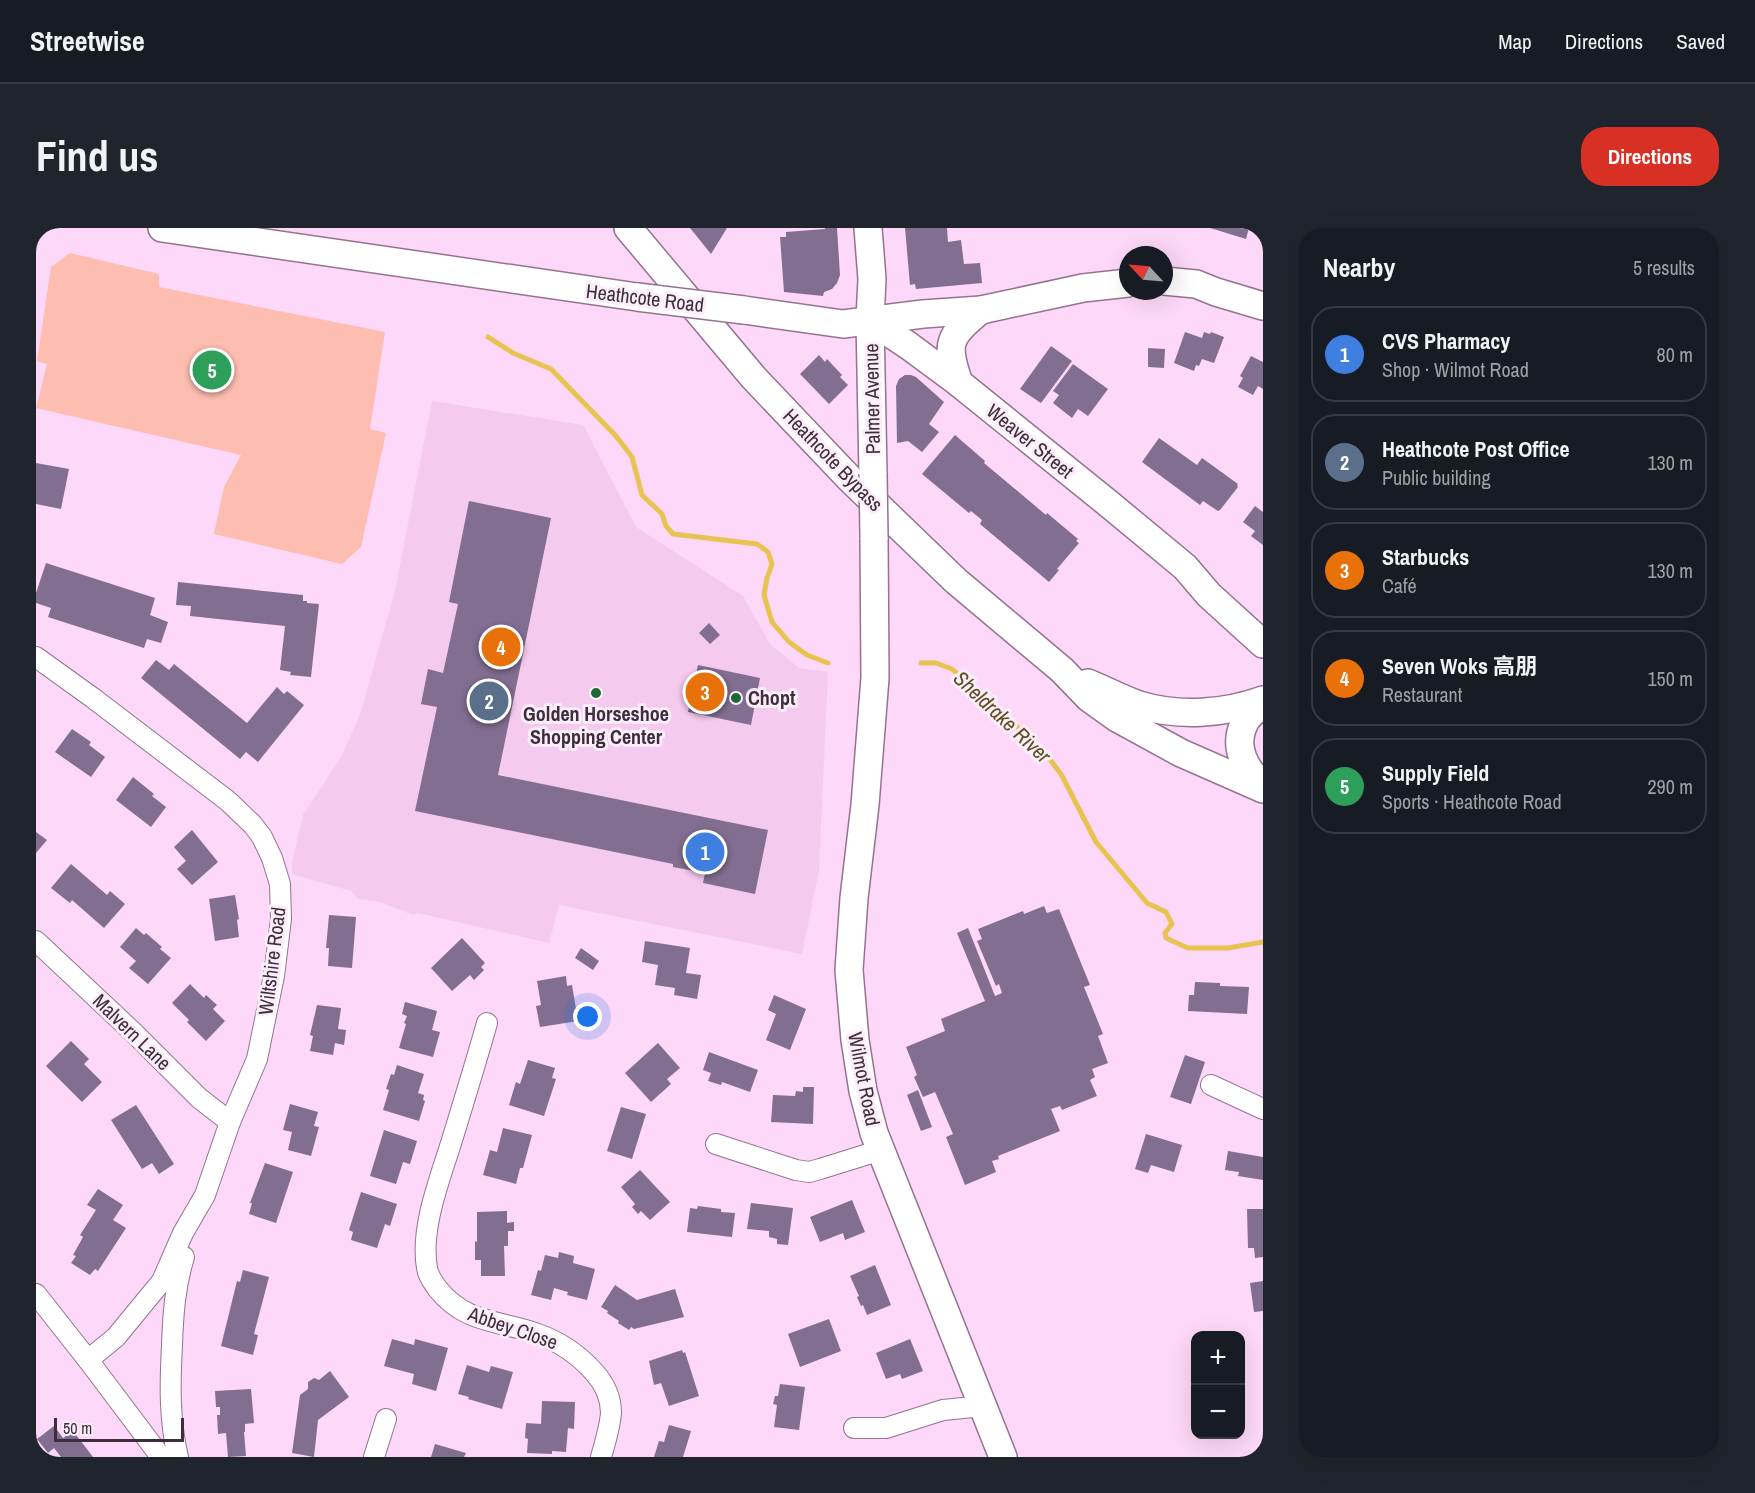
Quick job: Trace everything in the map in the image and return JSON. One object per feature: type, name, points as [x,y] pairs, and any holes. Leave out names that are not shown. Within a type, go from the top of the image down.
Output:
[{"type":"street","name":"Heathcote Road","points":[[162,228],[637,297],[843,324],[923,314],[981,310],[1083,288],[1119,284]]},
{"type":"street","name":"Heathcote Bypass","points":[[628,228],[754,378],[849,478],[956,581],[1062,670],[1089,698],[1117,718],[1180,753],[1263,789]]},
{"type":"street","name":"Palmer Avenue","points":[[868,228],[872,279],[870,320],[875,678]]},
{"type":"street","points":[[1173,282],[1196,284],[1263,306]]},
{"type":"street","points":[[959,383],[951,361],[950,348],[959,328],[981,310]]},
{"type":"street","name":"Weaver Street","points":[[870,320],[959,383],[1185,567],[1209,596],[1263,644]]},
{"type":"street","name":"Weaver Street","points":[[1185,567],[1218,584],[1263,621]]},
{"type":"street","name":"Wiltshire Road","points":[[36,657],[228,801],[262,837],[272,858],[280,884],[280,919],[274,976],[257,1059],[230,1122],[205,1195],[183,1233],[162,1281],[116,1337],[88,1360]]},
{"type":"street","name":"Heathcote Bypass","points":[[1062,670],[1151,708],[1198,713],[1216,712],[1263,701]]},
{"type":"street","name":"Wilmot Road","points":[[875,678],[849,970],[855,1040],[863,1091],[881,1150],[1003,1457]]},
{"type":"street","points":[[1263,701],[1244,723],[1240,735],[1244,761],[1251,773],[1263,784]]},
{"type":"street","name":"Malvern Lane","points":[[36,941],[134,1032],[199,1098],[230,1122]]},
{"type":"street","name":"Abbey Close","points":[[487,1023],[427,1227],[425,1255],[427,1271],[436,1286],[454,1306],[472,1316],[538,1334],[563,1345],[587,1364],[601,1379],[608,1394],[611,1413],[601,1457]]},
{"type":"street","points":[[1211,1085],[1263,1109]]},
{"type":"street","points":[[716,1144],[796,1170],[809,1172],[881,1150]]},
{"type":"street","name":"Wiltshire Road","points":[[178,1457],[172,1421],[170,1383],[174,1310],[177,1279],[191,1233],[192,1220]]},
{"type":"street","points":[[36,1294],[161,1457]]},
{"type":"street","points":[[854,1428],[886,1428],[943,1410],[983,1406]]},
{"type":"street","points":[[374,1457],[386,1419]]},
{"type":"shaded area","points":[[70,253],[159,274],[159,287],[385,332],[370,429],[386,433],[361,547],[342,564],[214,534],[224,487],[241,455],[36,408],[47,364],[37,361],[51,267]]},
{"type":"shaded area","name":"Golden Horseshoe Shopping Center","points":[[432,401],[583,425],[636,527],[743,596],[770,644],[799,668],[828,672],[819,870],[802,954],[559,905],[549,943],[418,913],[413,915],[377,901],[358,899],[351,891],[292,874],[292,863],[303,815],[341,757],[360,715],[395,591]]},
{"type":"building","points":[[690,228],[727,228],[711,254]]},
{"type":"building","points":[[837,228],[840,275],[837,283],[832,289],[824,292],[823,296],[784,292],[780,237],[786,237],[786,232]]},
{"type":"building","points":[[905,228],[947,228],[948,242],[961,240],[964,264],[980,263],[982,283],[916,289],[915,284],[910,285]]},
{"type":"building","points":[[1210,228],[1249,228],[1246,239]]},
{"type":"building","points":[[1185,332],[1202,338],[1204,332],[1224,337],[1214,363],[1202,359],[1194,371],[1174,363]]},
{"type":"building","points":[[1051,346],[1072,361],[1041,403],[1020,389]]},
{"type":"building","points":[[1148,348],[1165,349],[1164,368],[1148,367]]},
{"type":"building","points":[[819,355],[825,362],[827,359],[848,385],[829,404],[800,374]]},
{"type":"building","points":[[1251,356],[1263,362],[1263,389],[1258,386],[1253,395],[1238,387],[1243,378],[1240,376]]},
{"type":"building","points":[[1073,364],[1108,389],[1088,416],[1078,409],[1072,418],[1053,403],[1059,395],[1053,391]]},
{"type":"building","points":[[905,375],[916,377],[944,402],[929,424],[939,432],[922,452],[908,441],[897,443],[896,386],[899,379]]},
{"type":"building","points":[[955,435],[985,461],[984,463],[1078,539],[1076,541],[1079,543],[1049,582],[980,524],[982,520],[971,511],[969,513],[922,474]]},
{"type":"building","points":[[1159,438],[1197,465],[1202,458],[1238,484],[1220,510],[1218,511],[1203,501],[1200,505],[1142,462]]},
{"type":"building","points":[[36,463],[69,469],[61,509],[36,504]]},
{"type":"building","points":[[469,501],[551,518],[498,775],[768,830],[755,894],[703,883],[705,873],[673,867],[673,864],[415,811],[437,707],[421,704],[428,669],[443,673],[458,604],[449,602]]},
{"type":"building","points":[[1255,506],[1263,512],[1263,545],[1251,536],[1255,531],[1243,522]]},
{"type":"building","points":[[46,563],[155,598],[150,615],[168,622],[161,643],[147,639],[144,648],[48,617],[51,608],[36,603],[36,593]]},
{"type":"building","points":[[178,582],[303,595],[303,601],[319,604],[311,677],[290,675],[291,672],[280,670],[285,626],[190,616],[191,606],[176,605]]},
{"type":"building","points":[[709,623],[720,635],[710,644],[699,633]]},
{"type":"building","points":[[156,660],[169,670],[174,664],[247,723],[277,687],[284,694],[287,691],[304,705],[258,762],[246,752],[240,759],[141,678]]},
{"type":"building","points":[[698,665],[760,678],[751,725],[688,712]]},
{"type":"building","points":[[72,729],[91,742],[89,745],[105,757],[91,777],[55,752]]},
{"type":"building","points":[[133,777],[166,807],[151,827],[116,800]]},
{"type":"building","points":[[192,830],[218,862],[192,885],[177,869],[186,861],[174,847]]},
{"type":"building","points":[[36,832],[47,840],[36,853]]},
{"type":"building","points":[[71,864],[107,895],[110,891],[125,904],[104,928],[72,900],[70,903],[51,888]]},
{"type":"building","points":[[235,895],[239,937],[215,941],[209,899]]},
{"type":"building","points":[[1044,906],[1047,913],[1059,909],[1090,985],[1084,987],[1103,1034],[1098,1036],[1108,1063],[1092,1069],[1095,1077],[1090,1080],[1097,1096],[1062,1110],[1060,1106],[1051,1109],[1060,1131],[998,1156],[999,1159],[992,1161],[996,1172],[965,1185],[946,1137],[953,1134],[935,1092],[923,1097],[914,1077],[917,1075],[906,1047],[945,1031],[941,1019],[985,1001],[957,933],[968,928],[995,996],[1002,993],[999,984],[996,986],[977,941],[982,939],[978,929],[1023,911],[1024,914]]},
{"type":"building","points":[[329,915],[356,917],[352,968],[328,966],[329,948],[326,948]]},
{"type":"building","points":[[136,928],[144,935],[146,933],[171,958],[148,984],[129,968],[136,961],[120,947]]},
{"type":"building","points":[[462,938],[485,963],[481,967],[484,970],[474,980],[470,975],[452,991],[431,968]]},
{"type":"building","points":[[645,941],[690,948],[686,973],[701,975],[697,999],[674,995],[675,988],[655,985],[658,965],[642,962]]},
{"type":"building","points":[[581,948],[599,961],[593,970],[575,958]]},
{"type":"building","points":[[566,976],[567,986],[572,985],[578,1021],[540,1027],[536,1006],[541,1005],[537,981]]},
{"type":"building","points":[[1195,982],[1249,987],[1247,1014],[1188,1011],[1189,995],[1194,995]]},
{"type":"building","points":[[190,984],[204,998],[206,995],[217,1005],[213,1009],[225,1021],[206,1041],[172,1003]]},
{"type":"building","points":[[774,995],[806,1009],[790,1050],[766,1040],[776,1014],[768,1010]]},
{"type":"building","points":[[405,1002],[437,1011],[432,1030],[440,1032],[433,1057],[399,1048],[406,1024],[404,1023],[407,1016],[402,1014]]},
{"type":"building","points":[[317,1005],[341,1008],[338,1029],[346,1030],[344,1045],[335,1043],[333,1055],[310,1051],[313,1036],[310,1035]]},
{"type":"building","points":[[71,1041],[89,1059],[84,1064],[102,1082],[82,1102],[46,1066]]},
{"type":"building","points":[[658,1043],[680,1068],[667,1079],[671,1084],[651,1102],[625,1073]]},
{"type":"building","points":[[709,1052],[758,1070],[750,1092],[722,1082],[721,1085],[708,1081],[711,1073],[703,1070]]},
{"type":"building","points":[[1185,1055],[1205,1062],[1191,1104],[1170,1097]]},
{"type":"building","points":[[528,1060],[555,1068],[552,1078],[556,1079],[544,1116],[509,1105],[516,1082],[520,1084]]},
{"type":"building","points":[[397,1065],[424,1074],[418,1093],[424,1095],[423,1100],[425,1101],[419,1121],[383,1110],[389,1090],[386,1089]]},
{"type":"building","points":[[803,1087],[814,1087],[813,1124],[771,1122],[773,1095],[795,1096],[796,1091],[803,1092]]},
{"type":"building","points":[[918,1090],[932,1127],[921,1131],[907,1095]]},
{"type":"building","points":[[290,1104],[318,1112],[314,1126],[319,1127],[311,1156],[288,1150],[292,1132],[283,1130]]},
{"type":"building","points":[[136,1105],[174,1164],[159,1174],[152,1163],[142,1169],[111,1120]]},
{"type":"building","points":[[621,1107],[646,1114],[632,1159],[607,1151]]},
{"type":"building","points":[[503,1128],[532,1135],[516,1184],[483,1175],[490,1150],[497,1152]]},
{"type":"building","points":[[384,1130],[417,1141],[410,1164],[403,1162],[396,1184],[370,1176]]},
{"type":"building","points":[[1146,1134],[1182,1145],[1174,1172],[1151,1165],[1148,1173],[1135,1169]]},
{"type":"building","points":[[1228,1151],[1263,1157],[1263,1180],[1238,1176],[1239,1172],[1225,1170]]},
{"type":"building","points":[[265,1163],[293,1172],[276,1223],[249,1214],[252,1203],[250,1203]]},
{"type":"building","points":[[640,1170],[670,1202],[650,1220],[641,1211],[638,1214],[632,1207],[635,1204],[621,1187]]},
{"type":"building","points":[[98,1189],[123,1205],[113,1220],[126,1228],[98,1271],[95,1269],[90,1275],[71,1263],[83,1237],[80,1235],[96,1210],[87,1205]]},
{"type":"building","points":[[361,1192],[397,1204],[390,1226],[385,1224],[377,1248],[351,1240],[353,1232],[349,1230]]},
{"type":"building","points":[[852,1200],[865,1232],[845,1240],[843,1233],[820,1242],[810,1217]]},
{"type":"building","points":[[751,1203],[793,1208],[788,1245],[777,1244],[777,1239],[769,1237],[769,1231],[747,1229]]},
{"type":"building","points":[[698,1206],[735,1213],[732,1237],[687,1232],[690,1208],[697,1209]]},
{"type":"building","points":[[1247,1209],[1263,1209],[1263,1257],[1255,1258],[1254,1248],[1248,1248]]},
{"type":"building","points":[[507,1211],[507,1223],[514,1222],[514,1231],[508,1231],[508,1246],[504,1246],[505,1276],[481,1276],[481,1260],[475,1260],[477,1212]]},
{"type":"building","points":[[559,1252],[574,1256],[573,1263],[595,1269],[587,1300],[567,1295],[568,1292],[554,1288],[551,1300],[531,1295],[545,1255],[558,1258]]},
{"type":"building","points":[[875,1265],[891,1305],[867,1315],[857,1297],[859,1296],[850,1276]]},
{"type":"building","points":[[243,1270],[269,1277],[254,1334],[258,1335],[253,1355],[221,1346],[237,1281],[240,1282]]},
{"type":"building","points":[[1263,1281],[1263,1311],[1254,1312],[1250,1283]]},
{"type":"building","points":[[615,1285],[637,1300],[675,1289],[684,1317],[634,1329],[631,1327],[629,1330],[601,1307]]},
{"type":"building","points":[[829,1319],[841,1351],[800,1367],[788,1334]]},
{"type":"building","points":[[392,1339],[414,1345],[415,1339],[448,1348],[436,1391],[412,1384],[414,1374],[384,1366]]},
{"type":"building","points":[[910,1339],[923,1371],[902,1379],[900,1374],[886,1379],[876,1353]]},
{"type":"building","points":[[682,1350],[683,1353],[685,1352],[699,1396],[669,1406],[661,1383],[654,1385],[649,1361]]},
{"type":"building","points":[[467,1365],[489,1372],[491,1366],[513,1372],[502,1409],[458,1394]]},
{"type":"building","points":[[330,1371],[349,1397],[318,1420],[314,1457],[292,1453],[300,1395],[308,1389],[308,1382],[314,1378],[319,1380]]},
{"type":"building","points":[[780,1384],[805,1387],[799,1430],[774,1427],[777,1405],[773,1404],[775,1396],[778,1396]]},
{"type":"building","points":[[251,1389],[254,1423],[245,1424],[246,1456],[228,1457],[226,1433],[218,1434],[217,1415],[220,1415],[220,1407],[216,1407],[215,1391]]},
{"type":"building","points":[[542,1401],[575,1402],[574,1429],[568,1428],[566,1452],[527,1453],[526,1423],[541,1424]]},
{"type":"building","points":[[669,1425],[691,1431],[683,1457],[654,1457],[659,1441],[664,1442]]},
{"type":"building","points":[[54,1426],[63,1438],[73,1431],[93,1457],[61,1457],[54,1448],[48,1453],[37,1439]]},
{"type":"building","points":[[435,1444],[466,1453],[464,1457],[431,1457]]},
{"type":"waterway","name":"Sheldrake River","points":[[488,337],[513,353],[551,369],[616,436],[632,457],[642,495],[662,514],[666,526],[673,534],[757,544],[768,552],[772,564],[764,595],[772,622],[789,642],[807,655],[828,663]]},
{"type":"waterway","name":"Sheldrake River","points":[[921,663],[936,663],[952,669],[1042,749],[1061,774],[1096,842],[1147,903],[1166,912],[1172,924],[1165,933],[1166,938],[1188,948],[1228,948],[1263,942]]},
{"type":"place","name":"Supply Field","points":[[212,370]]},
{"type":"place","name":"Seven Woks 高朋","points":[[501,647]]},
{"type":"place","name":"Starbucks","points":[[705,692]]},
{"type":"place","name":"Golden Horseshoe Shopping Center","points":[[596,693]]},
{"type":"place","name":"Chopt","points":[[736,698]]},
{"type":"place","name":"Heathcote Post Office","points":[[489,701]]},
{"type":"place","name":"CVS Pharmacy","points":[[705,852]]}]
